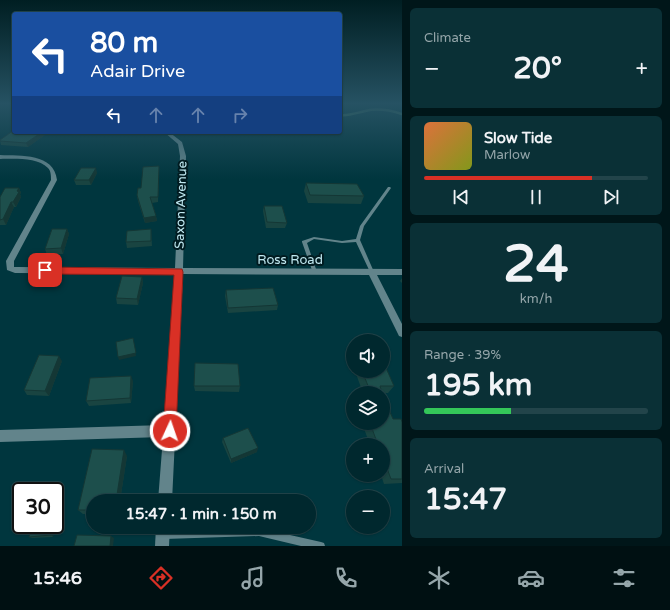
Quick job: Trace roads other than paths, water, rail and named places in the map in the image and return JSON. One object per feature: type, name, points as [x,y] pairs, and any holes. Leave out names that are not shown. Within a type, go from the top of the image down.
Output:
[{"type":"street","name":"Saxon Avenue","points":[[166,494],[184,156],[180,143],[169,134]]},
{"type":"street","name":"Ross Road","points":[[0,157],[38,160],[48,164],[53,169],[55,174],[54,180],[10,260],[10,268],[15,270],[402,272]]},
{"type":"street","points":[[372,272],[402,333]]},
{"type":"street","points":[[0,436],[170,431]]},
{"type":"lane","points":[[372,272],[358,240],[362,226],[389,188]]},
{"type":"lane","points":[[315,272],[304,242],[314,238],[342,242],[358,240]]},
{"type":"lane","points":[[163,536],[259,532],[321,546]]}]
